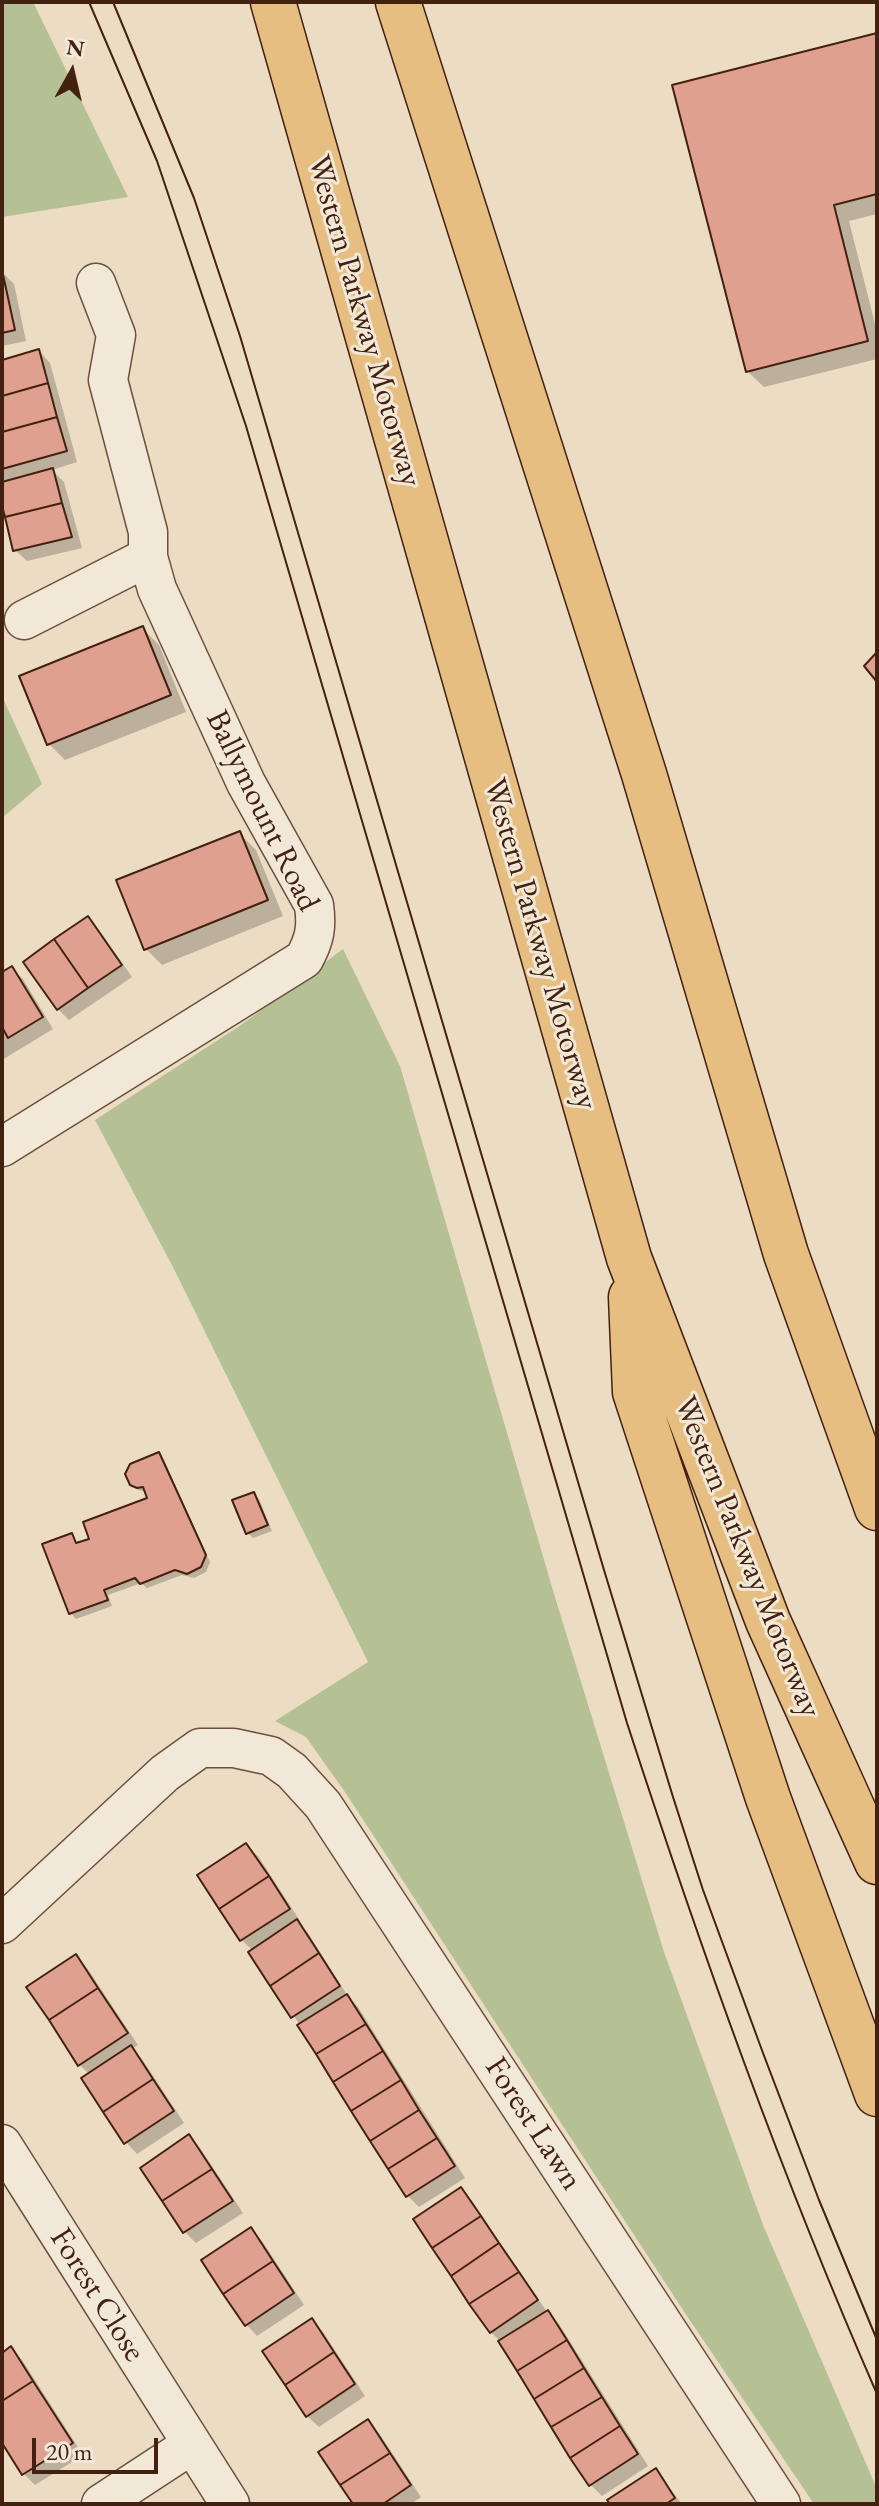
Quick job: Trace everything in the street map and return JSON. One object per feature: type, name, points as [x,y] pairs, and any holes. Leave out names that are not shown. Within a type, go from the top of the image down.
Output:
[{"type":"highway","name":"Western Parkway Motorway","points":[[273,2],[629,1258],[768,1621],[877,1862]]},
{"type":"highway","points":[[398,2],[644,774],[786,1254],[877,1508]]},
{"type":"highway","points":[[629,1258],[635,1392],[768,1798],[877,2094]]},
{"type":"street","name":"Ballymount Road","points":[[2,1147],[304,959],[314,941],[317,925],[314,905],[246,783],[157,589],[148,557],[148,532],[108,380],[116,335],[96,283]]},
{"type":"street","points":[[24,620],[148,557]]},
{"type":"street","name":"Forest Lawn","points":[[2,1924],[165,1773],[200,1748],[234,1748],[271,1756],[292,1771],[323,1805],[781,2504]]},
{"type":"street","name":"Forest Close","points":[[2,2144],[230,2504]]},
{"type":"street","points":[[101,2504],[191,2445]]},
{"type":"green space","points":[[2,2],[33,2],[128,197],[2,217]]},
{"type":"green space","points":[[2,696],[42,784],[2,818]]},
{"type":"green space","points":[[343,949],[400,1066],[554,1594],[664,1952],[763,2225],[877,2489],[877,2504],[814,2504],[685,2313],[347,1795],[306,1737],[275,1721],[368,1662],[173,1267],[95,1120],[241,1025]]},
{"type":"building","points":[[877,33],[877,194],[834,205],[868,341],[746,372],[672,85]]},
{"type":"building","points":[[2,270],[15,330],[2,333]]},
{"type":"building","points":[[39,349],[48,383],[2,396],[2,360]]},
{"type":"building","points":[[48,383],[57,417],[2,432],[2,396]]},
{"type":"building","points":[[57,417],[67,451],[2,469],[2,432]]},
{"type":"building","points":[[53,468],[62,503],[5,517],[2,482]]},
{"type":"building","points":[[62,503],[72,537],[13,551],[5,517]]},
{"type":"building","points":[[143,626],[171,695],[47,745],[19,676]]},
{"type":"building","points":[[877,652],[877,682],[864,666]]},
{"type":"building","points":[[240,831],[268,900],[144,950],[116,880]]},
{"type":"building","points":[[88,916],[122,965],[88,988],[54,939]]},
{"type":"building","points":[[54,939],[88,988],[57,1010],[23,962]]},
{"type":"building","points":[[12,966],[43,1017],[8,1038],[2,1027],[2,972]]},
{"type":"building","points":[[159,1452],[206,1555],[201,1567],[187,1574],[175,1570],[140,1584],[135,1578],[104,1590],[108,1600],[69,1614],[42,1544],[72,1533],[76,1543],[89,1539],[83,1522],[147,1498],[143,1487],[130,1485],[125,1474],[130,1464]]},
{"type":"building","points":[[254,1492],[268,1525],[246,1534],[232,1500]]},
{"type":"building","points":[[246,1843],[269,1876],[219,1909],[197,1875]]},
{"type":"building","points":[[269,1876],[290,1909],[240,1941],[219,1909]]},
{"type":"building","points":[[297,1919],[319,1953],[270,1986],[248,1952]]},
{"type":"building","points":[[319,1953],[340,1986],[291,2018],[270,1986]]},
{"type":"building","points":[[76,1954],[98,1988],[49,2020],[26,1987]]},
{"type":"building","points":[[98,1988],[128,2033],[78,2066],[49,2020]]},
{"type":"building","points":[[347,1994],[366,2024],[316,2054],[297,2025]]},
{"type":"building","points":[[366,2024],[383,2051],[333,2082],[316,2054]]},
{"type":"building","points":[[131,2045],[153,2079],[103,2112],[81,2078]]},
{"type":"building","points":[[383,2051],[401,2080],[351,2111],[333,2082]]},
{"type":"building","points":[[153,2079],[174,2111],[124,2144],[103,2112]]},
{"type":"building","points":[[401,2080],[419,2110],[370,2141],[351,2111]]},
{"type":"building","points":[[419,2110],[437,2138],[388,2169],[370,2141]]},
{"type":"building","points":[[189,2134],[212,2169],[162,2201],[140,2168]]},
{"type":"building","points":[[437,2138],[455,2166],[406,2197],[388,2169]]},
{"type":"building","points":[[212,2169],[233,2201],[183,2233],[162,2201]]},
{"type":"building","points":[[461,2187],[481,2216],[432,2248],[413,2219]]},
{"type":"building","points":[[481,2216],[499,2243],[451,2276],[432,2248]]},
{"type":"building","points":[[251,2227],[273,2261],[223,2294],[201,2260]]},
{"type":"building","points":[[499,2243],[519,2272],[469,2304],[451,2276]]},
{"type":"building","points":[[273,2261],[294,2293],[245,2326],[223,2294]]},
{"type":"building","points":[[519,2272],[538,2300],[490,2333],[469,2304]]},
{"type":"building","points":[[548,2310],[567,2340],[517,2371],[498,2341]]},
{"type":"building","points":[[312,2318],[334,2352],[285,2385],[262,2351]]},
{"type":"building","points":[[567,2340],[584,2368],[534,2399],[517,2371]]},
{"type":"building","points":[[11,2346],[33,2381],[2,2401],[2,2353]]},
{"type":"building","points":[[334,2352],[355,2384],[306,2417],[285,2385]]},
{"type":"building","points":[[584,2368],[602,2397],[551,2427],[534,2399]]},
{"type":"building","points":[[33,2381],[73,2443],[22,2475],[2,2443],[2,2401]]},
{"type":"building","points":[[602,2397],[620,2426],[570,2458],[551,2427]]},
{"type":"building","points":[[368,2419],[390,2453],[340,2485],[318,2452]]},
{"type":"building","points":[[620,2426],[638,2454],[589,2486],[570,2458]]},
{"type":"building","points":[[390,2453],[411,2485],[383,2504],[353,2504],[340,2485]]},
{"type":"building","points":[[656,2468],[675,2498],[666,2504],[610,2504],[607,2500]]},
{"type":"tram line","points":[[89,2],[157,161],[246,426],[627,1723],[744,2062],[808,2229],[877,2394]]},
{"type":"tram line","points":[[113,2],[194,198],[240,336],[604,1570],[703,1890],[819,2200],[877,2340]]}]
